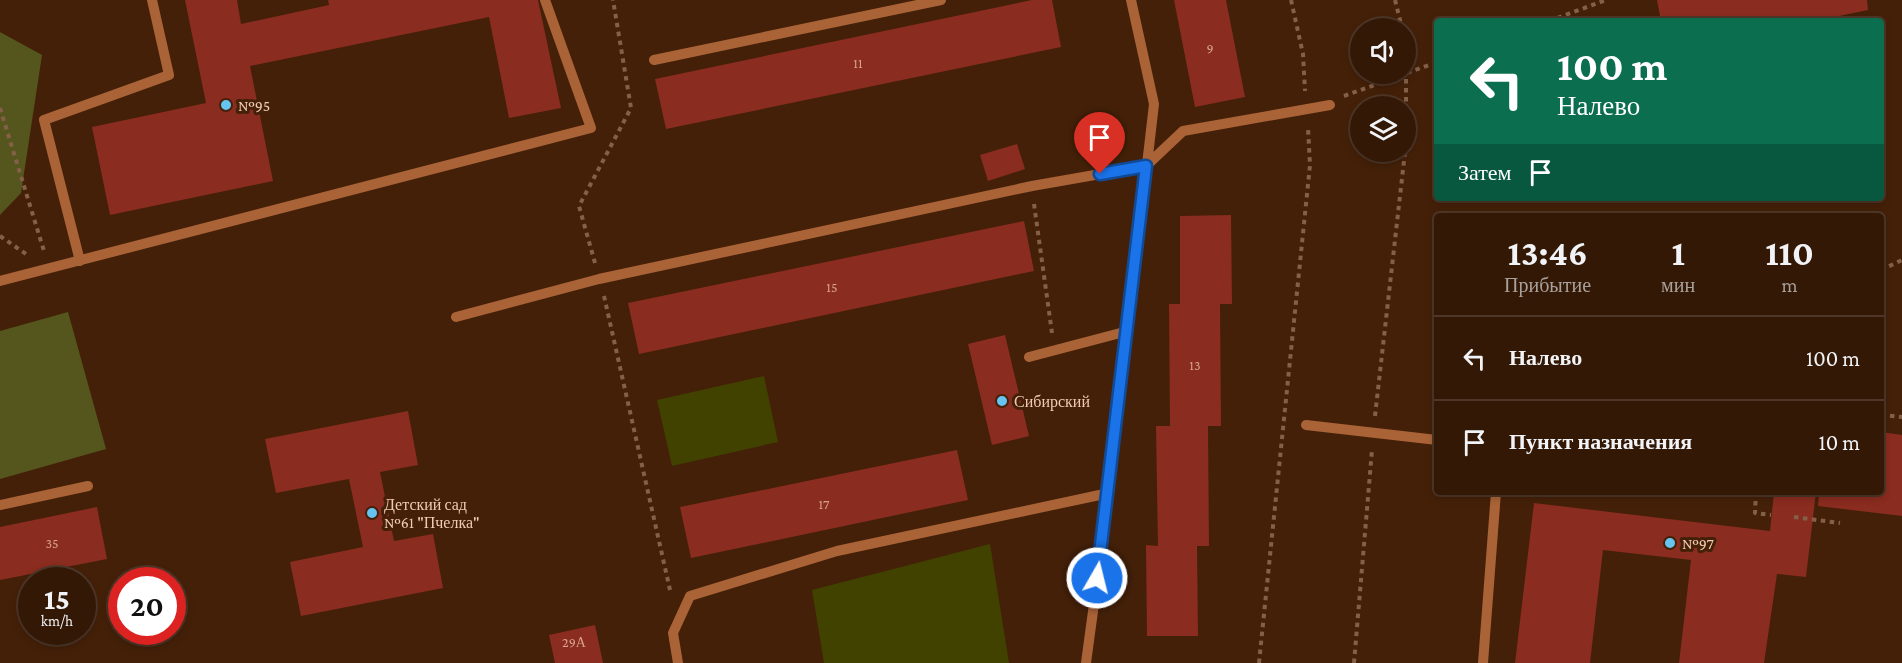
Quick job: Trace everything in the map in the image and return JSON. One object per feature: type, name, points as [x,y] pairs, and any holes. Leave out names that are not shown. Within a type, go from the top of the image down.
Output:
[{"type":"lane","points":[[80,261],[44,120],[169,75],[152,0]]},
{"type":"lane","points":[[0,281],[591,128],[545,0]]},
{"type":"lane","points":[[654,60],[941,0]]},
{"type":"lane","points":[[1086,663],[1109,493],[1154,104],[1131,0]]},
{"type":"lane","points":[[456,317],[599,279],[1032,186],[1146,166],[1183,131],[1330,105]]},
{"type":"lane","points":[[1029,357],[1128,331]]},
{"type":"lane","points":[[1306,425],[1434,440]]},
{"type":"lane","points":[[0,505],[88,486]]},
{"type":"lane","points":[[678,663],[673,633],[690,596],[837,551],[1109,493]]},
{"type":"lane","points":[[1483,663],[1496,495]]},
{"type":"path","points":[[613,0],[631,108],[579,206],[599,279],[665,566]]},
{"type":"path","points":[[1259,663],[1310,165],[1303,54],[1291,0]]},
{"type":"path","points":[[1395,0],[1400,18]]},
{"type":"path","points":[[1557,18],[1606,0]]},
{"type":"path","points":[[1416,69],[1434,63]]},
{"type":"path","points":[[1340,97],[1376,84]]},
{"type":"path","points":[[0,108],[49,269]]},
{"type":"path","points":[[1354,663],[1373,433],[1404,162]]},
{"type":"path","points":[[1032,186],[1054,351]]},
{"type":"path","points":[[1884,269],[1902,260]]},
{"type":"path","points":[[1884,415],[1902,417]]},
{"type":"path","points":[[1756,495],[1755,513],[1771,515]]},
{"type":"path","points":[[1794,517],[1840,523]]},
{"type":"shaded area","points":[[0,32],[42,55],[21,193],[0,215]]},
{"type":"shaded area","points":[[68,312],[106,449],[0,479],[0,331]]},
{"type":"shaded area","points":[[764,376],[778,442],[672,466],[657,400]]},
{"type":"shaded area","points":[[990,544],[1009,663],[824,663],[812,590]]},
{"type":"building","name":"№95","points":[[185,0],[237,0],[241,24],[329,5],[328,0],[538,0],[561,108],[509,118],[489,17],[250,66],[273,181],[110,215],[92,127],[206,103]]},
{"type":"building","points":[[1032,0],[1052,0],[1061,47],[666,129],[655,79]]},
{"type":"building","points":[[1174,0],[1226,0],[1245,97],[1195,107]]},
{"type":"building","points":[[1657,0],[1867,0],[1868,10],[1829,18],[1660,18]]},
{"type":"building","points":[[1017,144],[1025,169],[988,181],[980,155]]},
{"type":"building","points":[[1231,215],[1232,304],[1220,304],[1221,426],[1208,426],[1209,546],[1197,546],[1198,636],[1147,636],[1146,545],[1158,546],[1156,426],[1170,426],[1169,304],[1180,304],[1180,216]]},
{"type":"building","points":[[1024,221],[1034,271],[639,354],[628,303]]},
{"type":"building","name":"Сибирский","points":[[1005,335],[1029,436],[992,445],[968,344]]},
{"type":"building","name":"Детский сад №61 \"Пчелка\"","points":[[408,411],[418,465],[380,472],[394,541],[433,534],[443,588],[301,616],[290,562],[363,547],[349,479],[276,493],[265,439]]},
{"type":"building","points":[[1884,432],[1902,435],[1902,516],[1818,506],[1819,495],[1884,495]]},
{"type":"building","points":[[957,450],[968,500],[691,558],[680,507]]},
{"type":"building","name":"№97","points":[[1774,495],[1816,495],[1806,577],[1777,574],[1764,663],[1679,663],[1691,560],[1603,550],[1590,663],[1515,663],[1534,503],[1770,531]]},
{"type":"building","points":[[97,507],[107,559],[66,567],[18,567],[18,576],[0,580],[0,527]]},
{"type":"building","points":[[595,625],[603,663],[555,663],[549,635]]},
{"type":"place","name":"№95","points":[[226,105]]},
{"type":"place","name":"Сибирский","points":[[1002,401]]},
{"type":"place","name":"Детский сад №61 \"Пчелка\"","points":[[372,513]]},
{"type":"place","name":"№97","points":[[1670,543]]},
{"type":"route","points":[[1097,578],[1112,470],[1146,166],[1100,174]]}]
